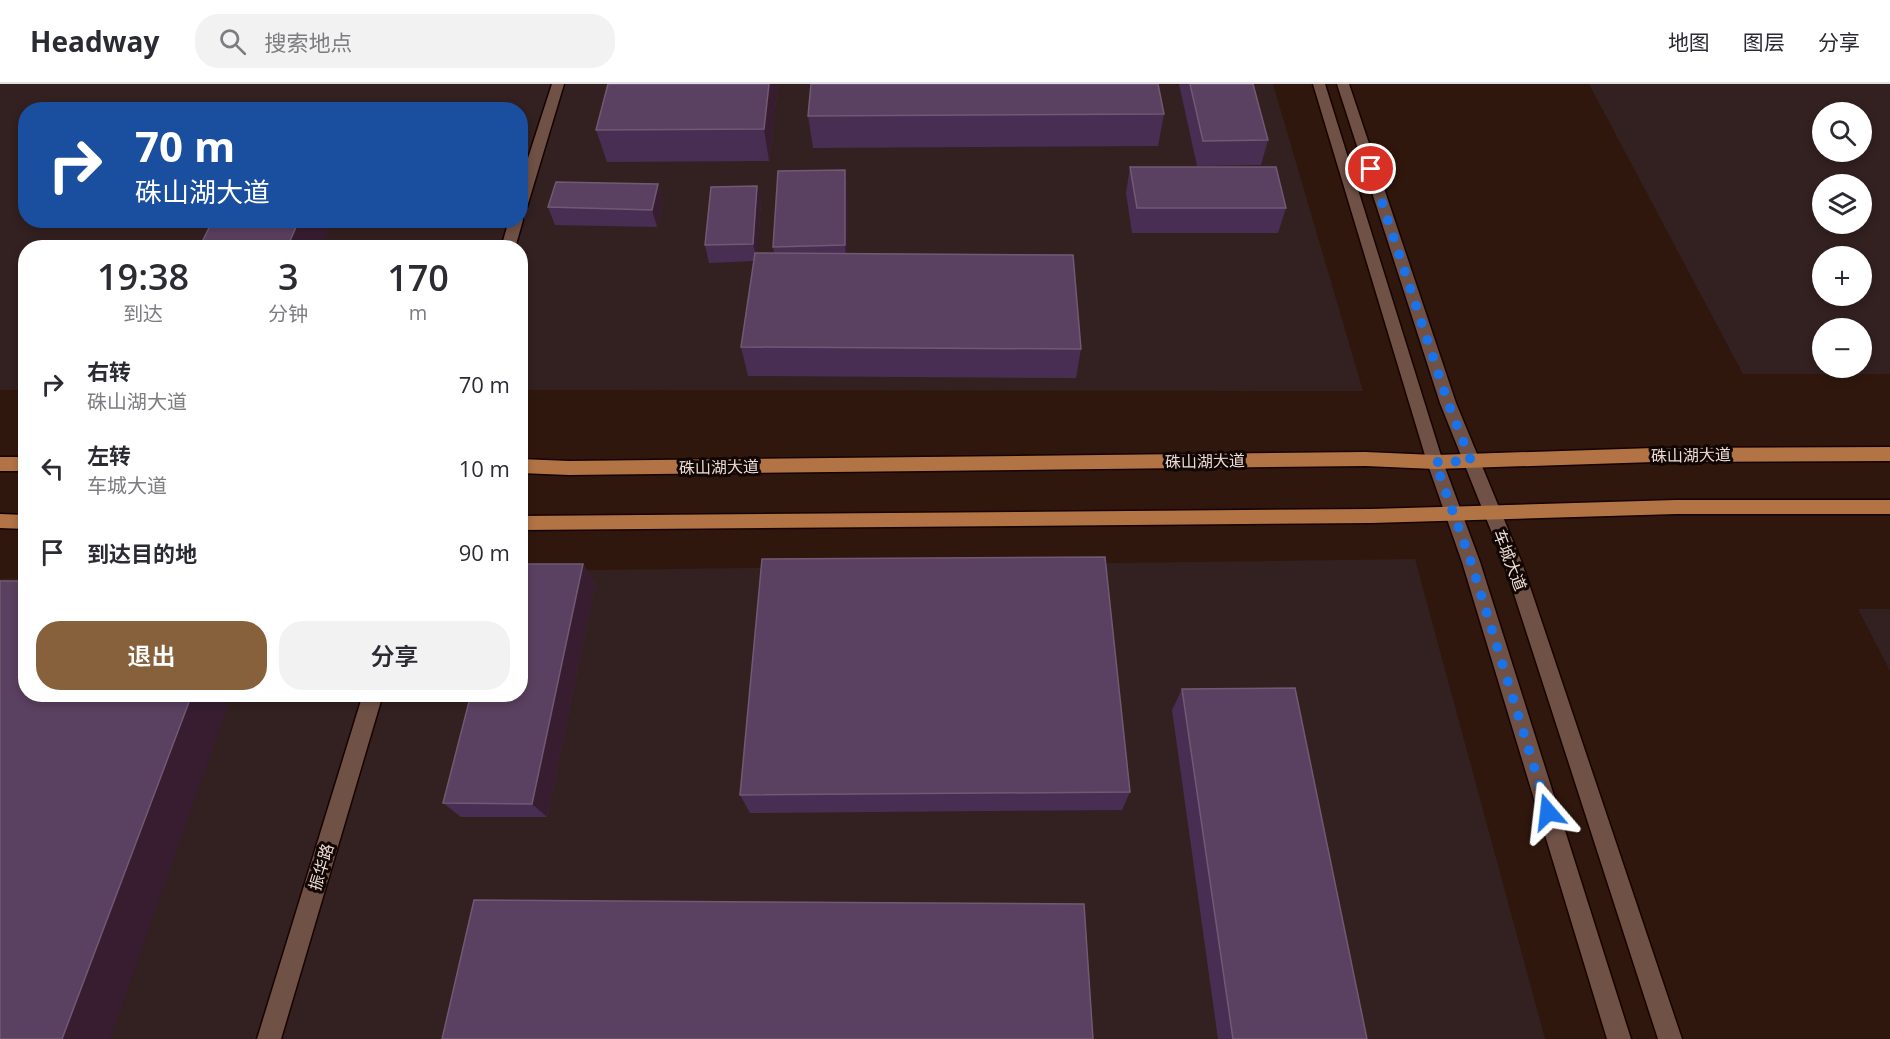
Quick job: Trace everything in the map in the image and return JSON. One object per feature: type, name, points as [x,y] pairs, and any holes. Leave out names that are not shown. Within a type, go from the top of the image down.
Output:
[{"type":"main road","name":"硃山湖大道","points":[[528,466],[569,468],[1365,459],[1435,462],[1654,455],[1890,454]]},
{"type":"main road","points":[[0,464],[18,464]]},
{"type":"main road","points":[[528,523],[1453,513],[1676,507],[1890,507]]},
{"type":"main road","points":[[0,521],[18,522]]},
{"type":"street","points":[[528,181],[558,84]]},
{"type":"street","points":[[1319,84],[1435,462],[1471,562],[1619,1039]]},
{"type":"street","name":"车城大道","points":[[1343,84],[1448,403],[1513,563],[1670,1039]]},
{"type":"street","name":"振华路","points":[[269,1039],[371,702]]},
{"type":"shaded area","points":[[0,84],[1273,84],[1363,391],[528,390],[528,240],[18,240],[18,390],[0,390]]},
{"type":"shaded area","points":[[1589,84],[1890,84],[1890,374],[1872,374],[1872,318],[1812,318],[1812,374],[1743,374]]},
{"type":"shaded area","points":[[1415,559],[1545,1039],[0,1039],[0,579],[18,578],[18,702],[528,702],[528,571]]},
{"type":"shaded area","points":[[1858,609],[1890,609],[1890,671]]},
{"type":"building","points":[[608,84],[769,84],[764,129],[596,130]]},
{"type":"building","points":[[811,84],[1158,84],[1164,114],[808,116]]},
{"type":"building","points":[[1190,84],[1253,84],[1268,140],[1203,141]]},
{"type":"building","points":[[1130,167],[1276,167],[1286,208],[1137,208]]},
{"type":"building","points":[[845,170],[845,245],[773,247],[778,171]]},
{"type":"building","points":[[556,182],[658,184],[652,210],[548,207]]},
{"type":"building","points":[[757,186],[753,244],[705,245],[711,187]]},
{"type":"building","points":[[209,228],[296,228],[290,240],[203,240]]},
{"type":"building","points":[[755,253],[1073,255],[1081,349],[741,347]]},
{"type":"building","points":[[1105,557],[1130,792],[740,795],[762,559]]},
{"type":"building","points":[[528,564],[583,564],[532,804],[443,803],[469,702],[528,702]]},
{"type":"building","points":[[0,581],[18,581],[18,702],[189,702],[62,1039],[0,1039]]},
{"type":"building","points":[[1295,688],[1367,1039],[1233,1039],[1182,689]]},
{"type":"building","points":[[474,900],[1084,904],[1093,1039],[442,1039]]},
{"type":"route","points":[[1371,169],[1448,403],[1471,461],[1435,462],[1471,562],[1548,812]]}]
